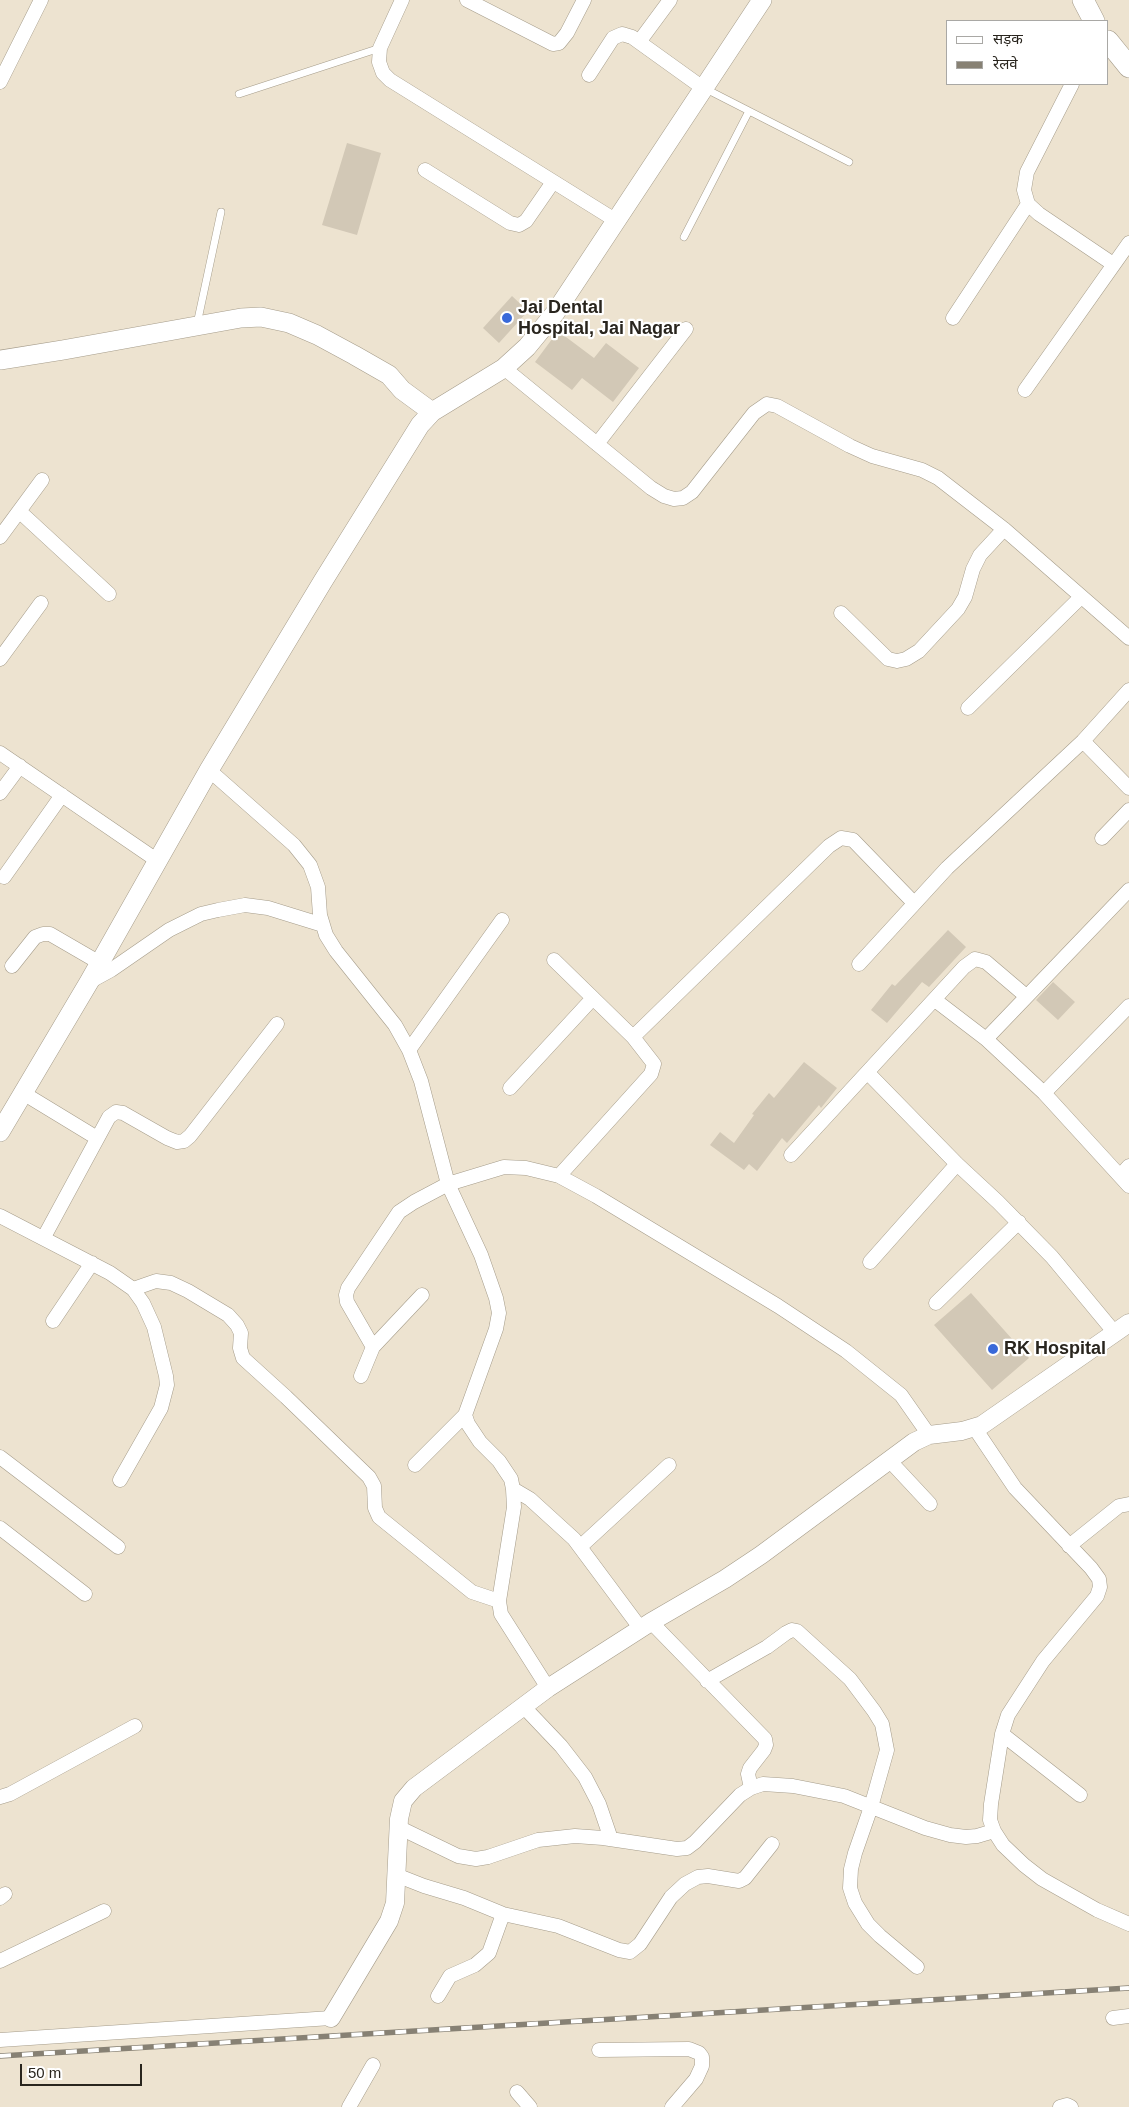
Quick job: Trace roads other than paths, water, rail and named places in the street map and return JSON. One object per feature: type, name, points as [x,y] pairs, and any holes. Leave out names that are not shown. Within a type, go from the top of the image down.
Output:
[{"type":"main road","points":[[0,1132],[100,963],[209,770],[376,493],[420,425],[432,412],[504,368],[527,346],[555,313],[762,0]]},
{"type":"main road","points":[[1083,0],[1093,20]]},
{"type":"main road","points":[[1109,42],[1129,67]]},
{"type":"main road","points":[[0,360],[241,318],[260,317],[289,323],[317,335],[378,368],[389,375],[402,390],[432,412]]},
{"type":"street","points":[[0,82],[41,0]]},
{"type":"street","points":[[402,0],[380,48],[379,62],[383,73],[390,80],[615,220]]},
{"type":"street","points":[[467,0],[553,44],[559,43],[567,33],[584,0]]},
{"type":"street","points":[[639,42],[670,0]]},
{"type":"street","points":[[589,75],[613,38],[622,34],[639,42],[703,88]]},
{"type":"street","points":[[1071,85],[1027,172],[1024,190],[1028,204],[1065,233],[1113,264]]},
{"type":"street","points":[[425,170],[510,223],[519,225],[526,221],[553,182]]},
{"type":"street","points":[[953,318],[1028,204]]},
{"type":"street","points":[[1025,390],[1129,243]]},
{"type":"street","points":[[597,444],[686,329]]},
{"type":"street","points":[[504,368],[664,496],[674,499],[683,498],[692,492],[754,412],[761,406],[772,405],[872,456],[922,470],[938,478],[1004,529],[1129,638]]},
{"type":"street","points":[[0,537],[42,480]]},
{"type":"street","points":[[19,512],[109,594]]},
{"type":"street","points":[[841,614],[888,659],[897,661],[906,659],[918,650],[958,609],[965,597],[973,569],[980,555],[1004,529]]},
{"type":"street","points":[[968,708],[1081,597]]},
{"type":"street","points":[[0,658],[41,603]]},
{"type":"street","points":[[859,964],[947,868],[1083,741],[1129,690]]},
{"type":"street","points":[[1083,741],[1129,788]]},
{"type":"street","points":[[0,753],[158,860]]},
{"type":"street","points":[[0,793],[20,766]]},
{"type":"street","points":[[209,770],[294,845],[310,865],[318,887],[320,915],[326,935],[336,951],[395,1025],[408,1050],[424,1090],[448,1184],[481,1255],[496,1298],[499,1313],[496,1328],[465,1415],[415,1465]]},
{"type":"street","points":[[4,877],[62,795]]},
{"type":"street","points":[[1102,838],[1129,810]]},
{"type":"street","points":[[633,1037],[828,846],[841,838],[852,840],[914,903]]},
{"type":"street","points":[[986,1038],[1129,890]]},
{"type":"street","points":[[89,982],[111,970],[169,930],[200,914],[245,905],[268,908],[323,924]]},
{"type":"street","points":[[408,1050],[502,920]]},
{"type":"street","points":[[12,966],[35,937],[43,934],[50,934],[100,963]]},
{"type":"street","points":[[791,1155],[935,1000],[964,966],[975,959],[986,962],[1026,996]]},
{"type":"street","points":[[554,960],[633,1037],[654,1064],[651,1074],[558,1176]]},
{"type":"street","points":[[510,1088],[593,998]]},
{"type":"street","points":[[935,1000],[986,1038],[1044,1093],[1126,1176]]},
{"type":"street","points":[[1044,1093],[1129,1006]]},
{"type":"street","points":[[44,1238],[109,1116],[116,1112],[123,1113],[177,1142],[184,1141],[277,1024]]},
{"type":"street","points":[[0,2040],[331,2018],[389,1921],[395,1903],[398,1827],[403,1801],[414,1788],[548,1688],[646,1625],[725,1580],[914,1442],[929,1435],[962,1431],[997,1416],[1122,1328],[1018,1222],[957,1164],[868,1072]]},
{"type":"street","points":[[23,1093],[97,1138]]},
{"type":"street","points":[[870,1262],[957,1164]]},
{"type":"street","points":[[373,1347],[347,1302],[346,1295],[348,1288],[399,1212],[448,1184],[504,1167],[526,1168],[558,1176],[596,1196],[846,1351],[901,1394],[916,1413],[929,1435]]},
{"type":"street","points":[[0,1216],[122,1280],[143,1303],[154,1327],[167,1385],[162,1408],[120,1480]]},
{"type":"street","points":[[936,1303],[1018,1222]]},
{"type":"street","points":[[52,1321],[92,1263]]},
{"type":"street","points":[[132,1289],[156,1281],[171,1283],[195,1294],[228,1315],[241,1333],[240,1348],[243,1358],[369,1478],[374,1486],[376,1508],[379,1517],[472,1592],[499,1601]]},
{"type":"street","points":[[361,1376],[373,1347],[422,1296]]},
{"type":"street","points":[[465,1415],[468,1424],[480,1442],[499,1461],[511,1479],[514,1507],[499,1601],[502,1614],[548,1688]]},
{"type":"street","points":[[974,1427],[1019,1493],[1091,1568],[1099,1579],[1100,1587],[1098,1596],[1043,1661],[1012,1708],[1002,1734],[990,1804],[990,1820],[994,1831],[1003,1845],[1042,1879],[1097,1910],[1129,1924]]},
{"type":"street","points":[[0,1457],[118,1547]]},
{"type":"street","points":[[889,1460],[930,1504]]},
{"type":"street","points":[[580,1547],[669,1465]]},
{"type":"street","points":[[513,1489],[530,1499],[580,1547],[646,1625],[707,1681],[765,1739],[764,1750],[750,1768],[748,1774],[751,1788]]},
{"type":"street","points":[[1069,1546],[1119,1506],[1129,1504]]},
{"type":"street","points":[[0,1528],[85,1594]]},
{"type":"street","points":[[707,1681],[767,1647],[792,1630],[804,1635],[850,1679],[882,1724],[887,1750],[851,1869],[850,1888],[855,1903],[868,1924],[917,1967]]},
{"type":"street","points":[[523,1706],[561,1746],[585,1777],[599,1804],[611,1839]]},
{"type":"street","points":[[0,1796],[10,1794],[135,1726]]},
{"type":"street","points":[[1002,1734],[1080,1795]]},
{"type":"street","points":[[398,1827],[458,1856],[476,1859],[549,1838],[575,1836],[687,1848],[740,1796],[751,1788],[763,1784],[820,1790],[844,1796],[924,1828],[950,1835],[966,1837],[994,1831]]},
{"type":"street","points":[[396,1875],[464,1898],[503,1914],[558,1926],[619,1950],[630,1952],[640,1944],[672,1897],[685,1884],[698,1877],[708,1876],[739,1881],[745,1878],[772,1844]]},
{"type":"street","points":[[0,1961],[104,1911]]},
{"type":"street","points":[[438,1996],[450,1976],[475,1965],[489,1953],[503,1914]]},
{"type":"street","points":[[1113,2018],[1129,2016]]},
{"type":"street","points":[[599,2050],[689,2049],[699,2053],[702,2057],[702,2066],[696,2079],[672,2107]]},
{"type":"street","points":[[349,2107],[373,2065]]},
{"type":"street","points":[[517,2092],[530,2107]]},
{"type":"street","points":[[1060,2107],[1067,2105],[1071,2107]]},
{"type":"lane","points":[[239,94],[380,48]]},
{"type":"lane","points":[[703,88],[849,162]]},
{"type":"lane","points":[[684,237],[749,111]]},
{"type":"lane","points":[[196,326],[221,212]]},
{"type":"railway","points":[[0,2056],[1129,1988]]},
{"type":"place","name":"Jai Dental Hospital, Jai Nagar","points":[[507,318]]},
{"type":"place","name":"RK Hospital","points":[[993,1349]]}]
